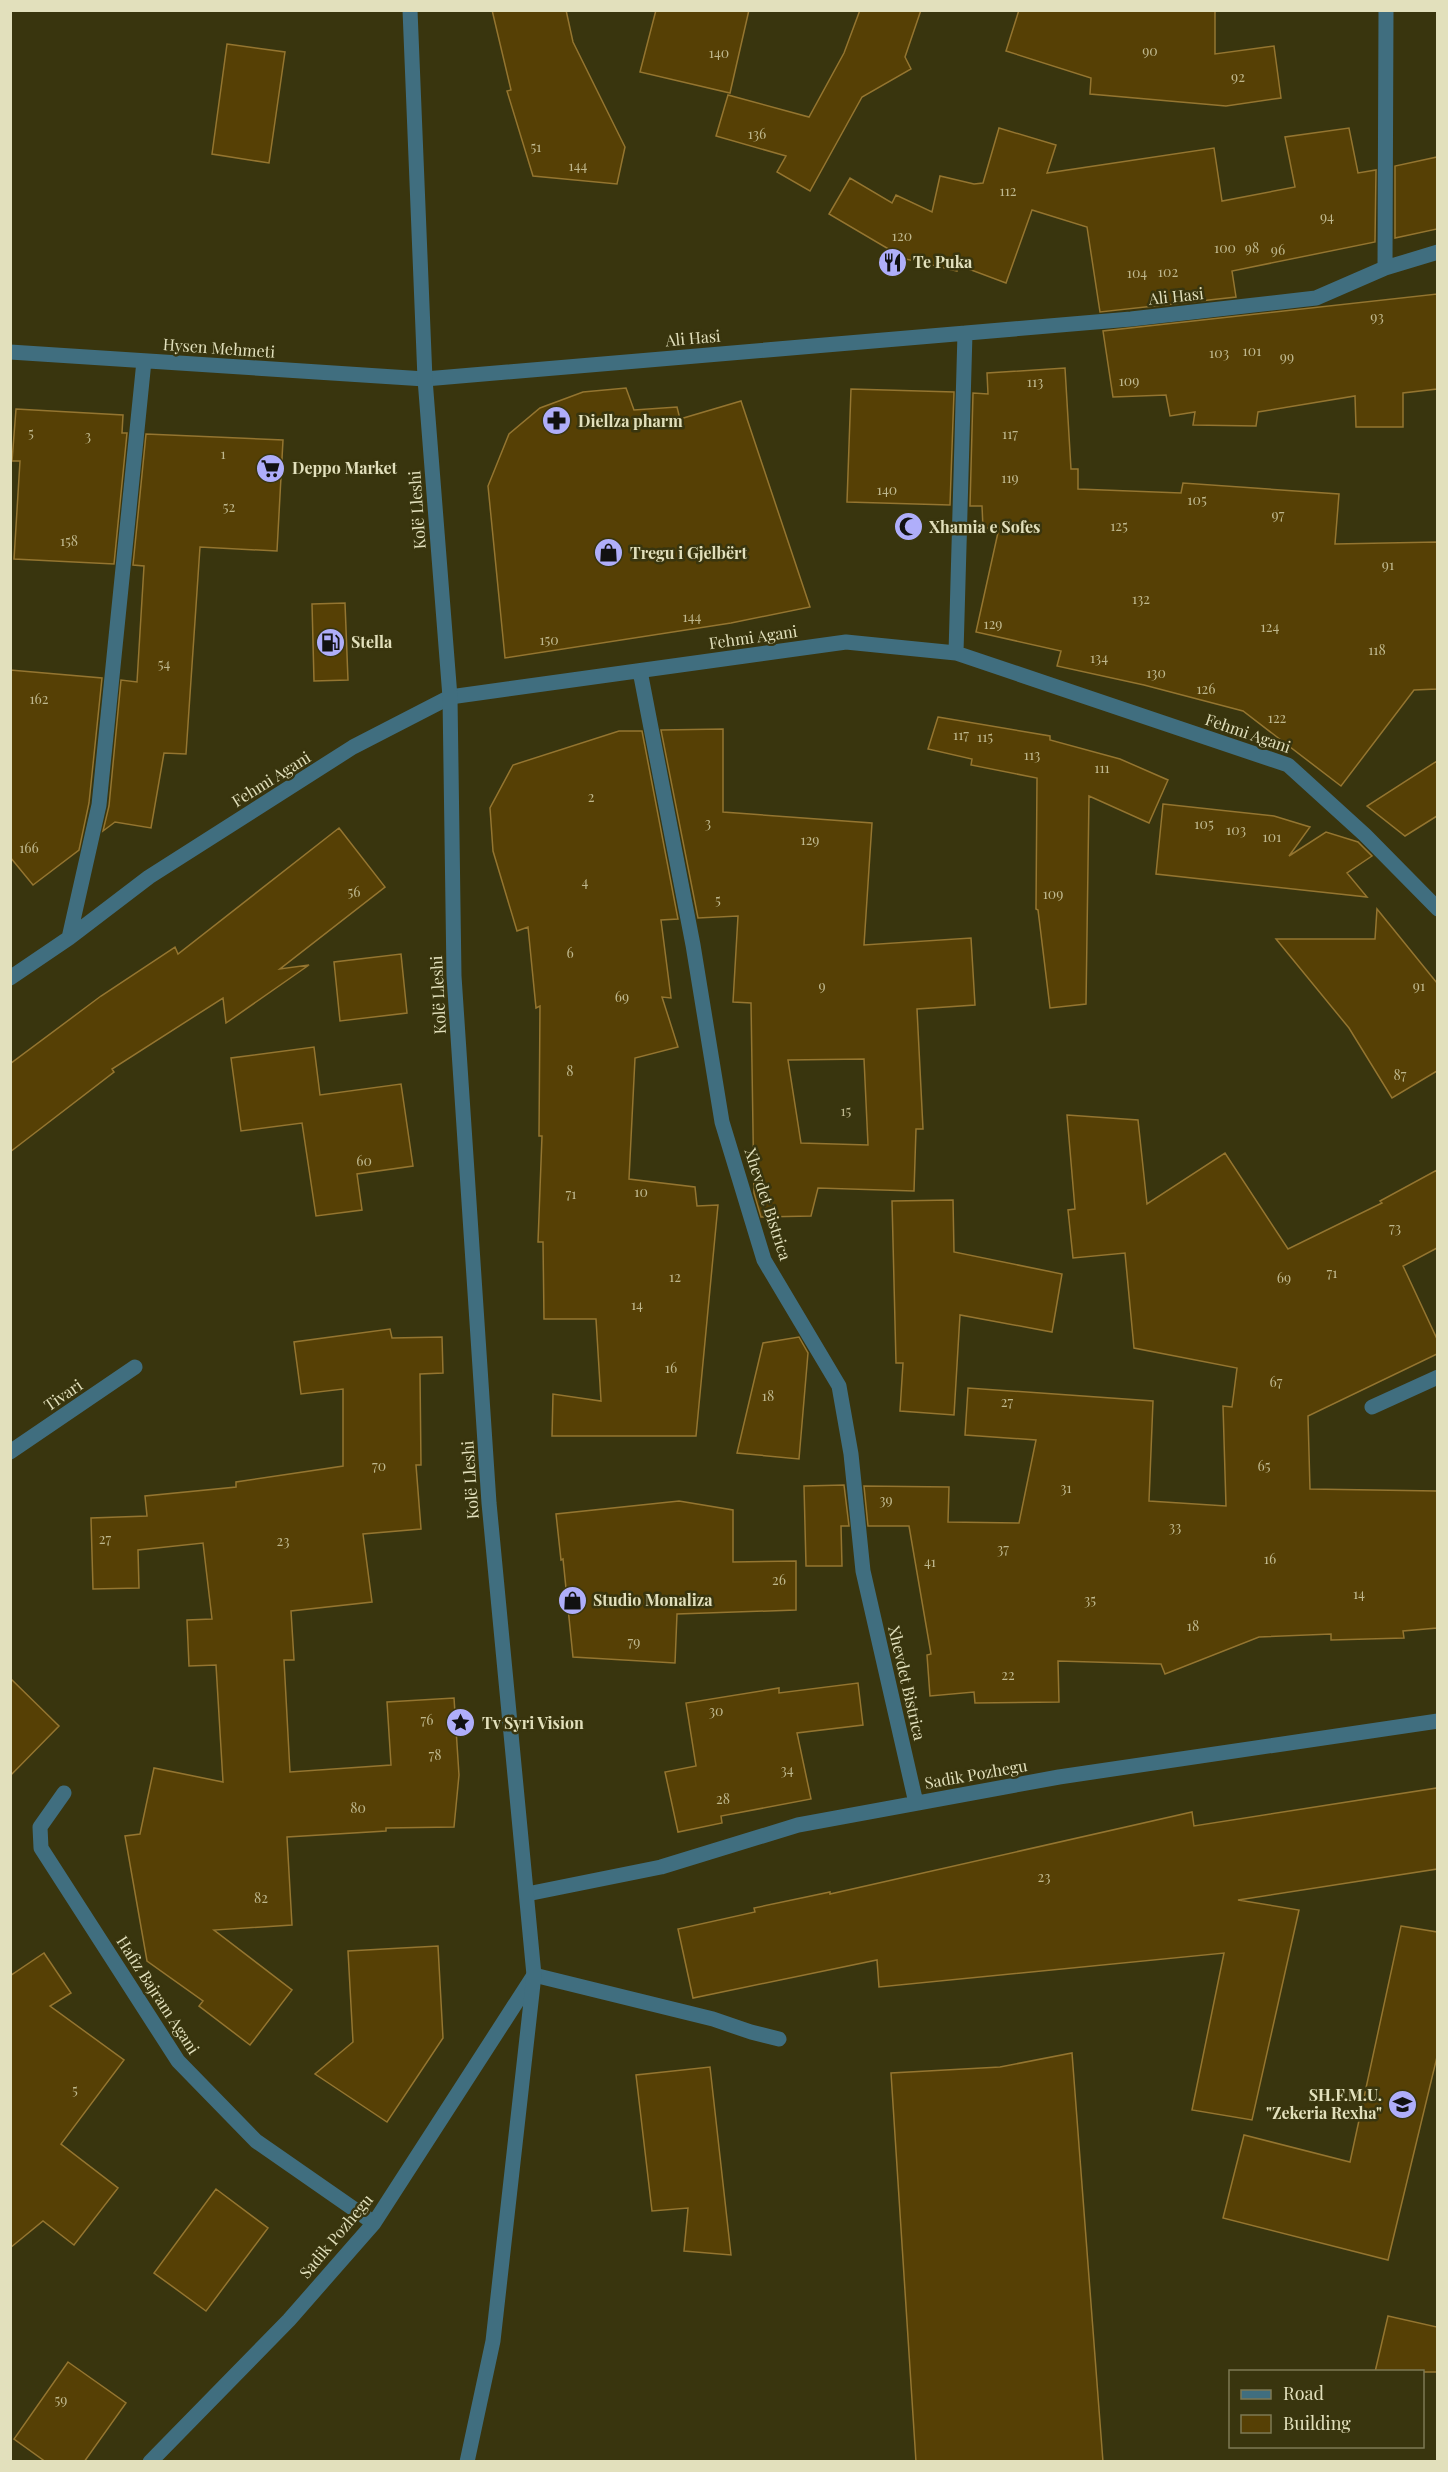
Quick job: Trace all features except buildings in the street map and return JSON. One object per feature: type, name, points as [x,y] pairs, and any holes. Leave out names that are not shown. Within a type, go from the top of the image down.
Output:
[{"type":"street","name":"Kolë Lleshi","points":[[410,10],[425,379],[450,697],[454,975],[489,1503],[534,1975],[493,2341],[467,2462]]},
{"type":"street","points":[[1385,268],[1386,10]]},
{"type":"street","name":"Ali Hasi","points":[[425,379],[1131,319],[1316,298],[1385,268],[1437,252]]},
{"type":"street","points":[[956,653],[965,333]]},
{"type":"street","name":"Hysen Mehmeti","points":[[10,352],[425,379]]},
{"type":"street","points":[[69,938],[99,805],[144,361]]},
{"type":"street","name":"Fehmi Agani","points":[[10,978],[69,938],[149,877],[353,747],[450,697],[846,642],[956,653],[1288,765],[1365,835],[1437,909]]},
{"type":"street","name":"Xhevdet Bistrica","points":[[640,671],[693,945],[722,1122],[764,1260],[839,1386],[851,1454],[863,1571],[916,1803]]},
{"type":"street","name":"Tivari","points":[[10,1452],[135,1367]]},
{"type":"street","points":[[1372,1407],[1437,1377]]},
{"type":"street","name":"Sadik Pozhegu","points":[[527,1894],[661,1867],[798,1825],[1059,1777],[1437,1721]]},
{"type":"street","name":"Hafiz Bajram Agani","points":[[64,1793],[40,1827],[41,1848],[178,2061],[255,2141],[374,2223]]},
{"type":"street","points":[[534,1975],[713,2019],[779,2039]]},
{"type":"street","name":"Sadik Pozhegu","points":[[150,2462],[289,2320],[374,2223],[534,1975]]},
{"type":"place","name":"Te Puka","points":[[892,262]]},
{"type":"place","name":"Diellza pharm","points":[[557,421]]},
{"type":"place","name":"Deppo Market","points":[[271,468]]},
{"type":"place","name":"Xhamia e Sofes","points":[[908,527]]},
{"type":"place","name":"Tregu i Gjelbërt","points":[[609,553]]},
{"type":"place","name":"Stella","points":[[330,642]]},
{"type":"place","name":"Studio Monaliza","points":[[572,1600]]},
{"type":"place","name":"Tv Syri Vision","points":[[461,1723]]},
{"type":"place","name":"SH.F.M.U. \"Zekeria Rexha\"","points":[[1403,2104]]}]
